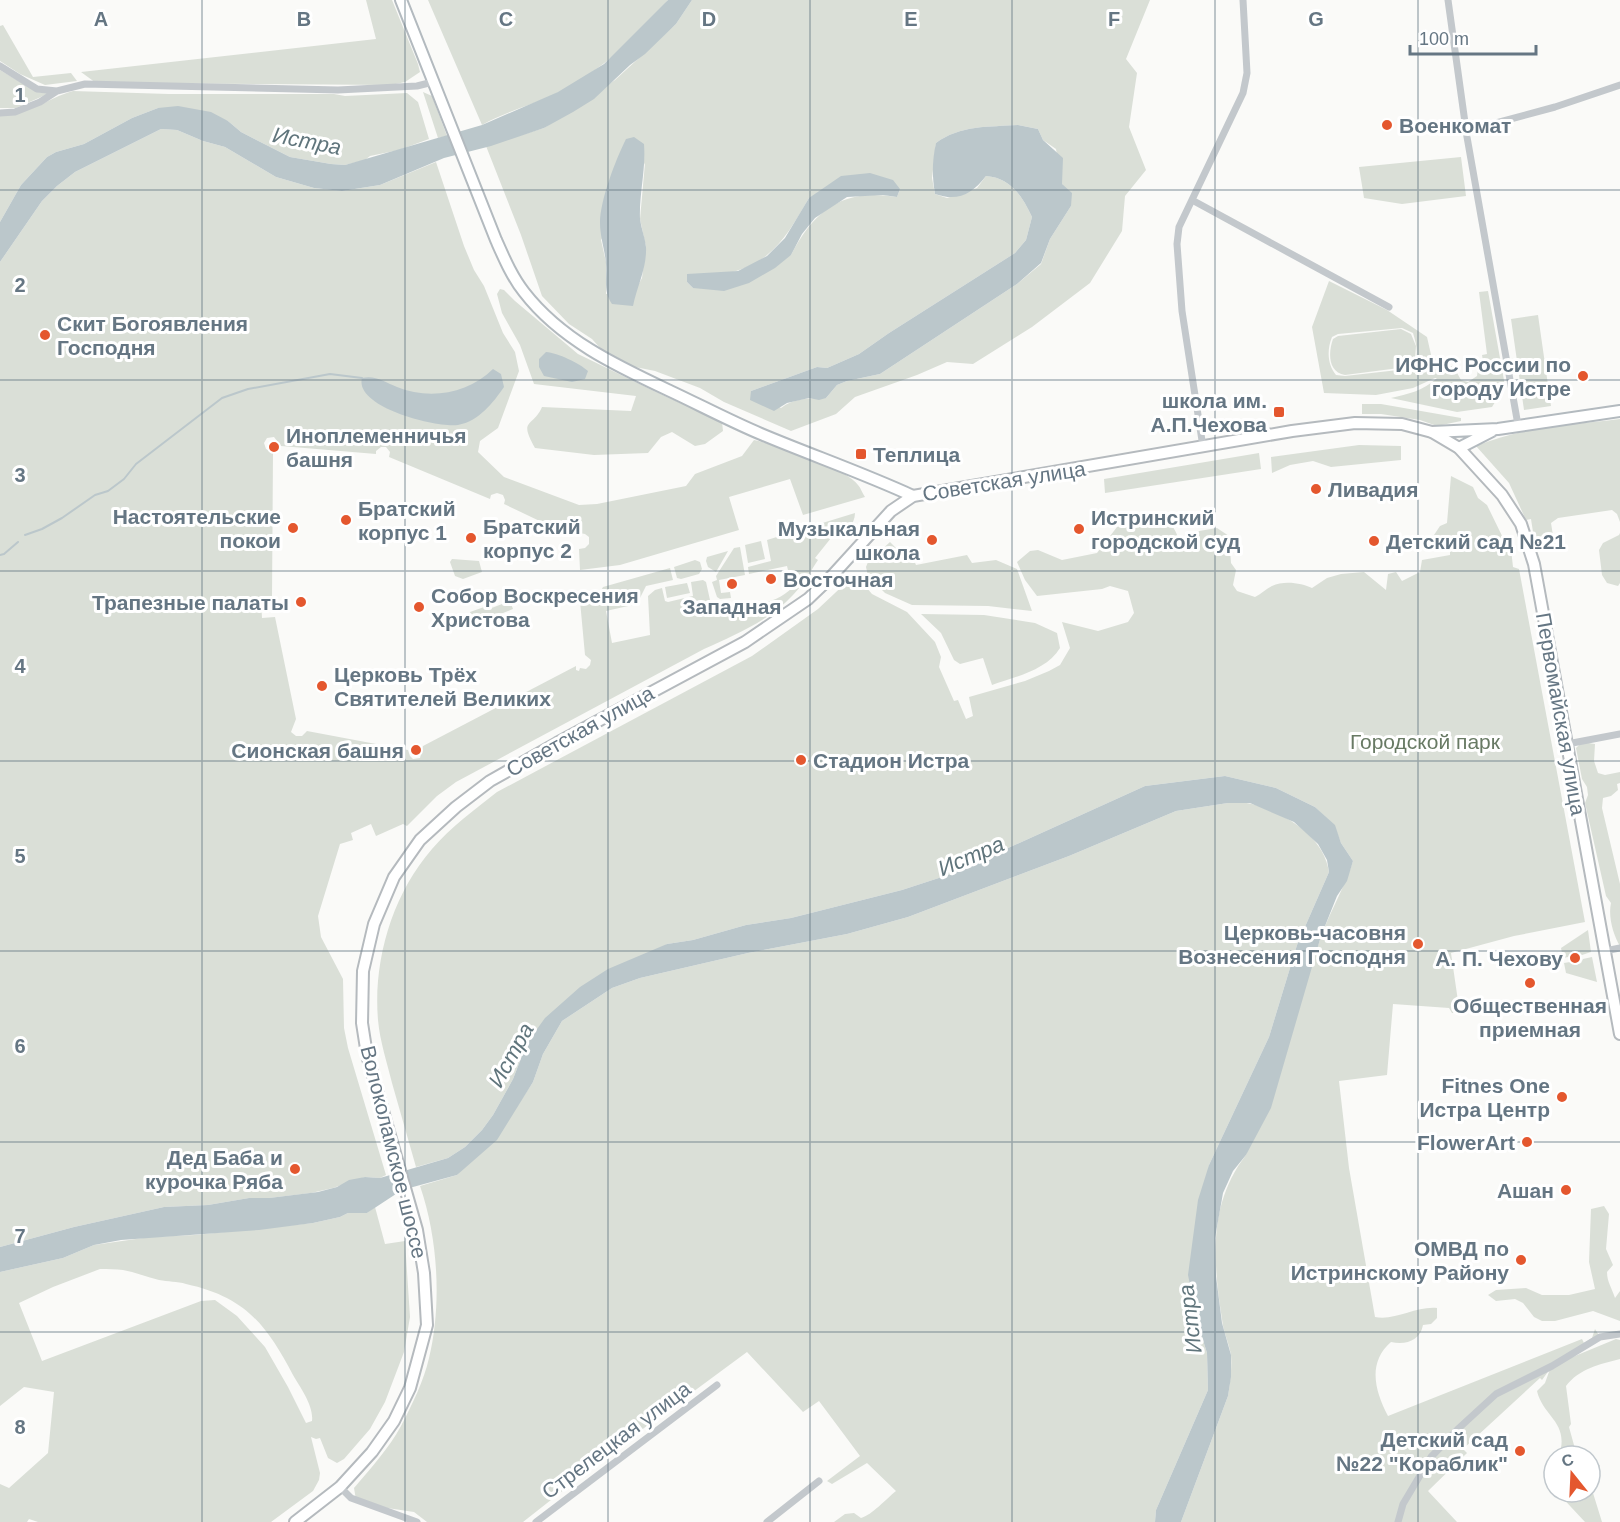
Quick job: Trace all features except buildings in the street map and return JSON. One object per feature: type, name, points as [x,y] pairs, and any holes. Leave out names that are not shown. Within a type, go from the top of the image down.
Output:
[{"type":"main road","points":[[401,0],[496,240],[509,268],[524,292],[542,312],[584,347],[639,376],[760,434],[913,496]]},
{"type":"main road","name":"Советская улица","points":[[490,781],[745,642],[808,599],[891,511],[913,496],[1292,431],[1355,423],[1402,424],[1432,432],[1498,429],[1620,411]]},
{"type":"main road","name":"Советская улица","points":[[1459,448],[1498,429]]},
{"type":"main road","name":"Первомайская улица","points":[[1432,432],[1459,448],[1502,495],[1521,524],[1534,564],[1620,1034]]},
{"type":"main road","name":"Волоколамское шоссе","points":[[295,1522],[340,1487],[372,1452],[394,1421],[410,1388],[427,1324],[424,1273],[417,1230],[367,1055],[362,1023],[363,971],[374,924],[394,878],[420,840],[456,807],[490,781]]},
{"type":"street","points":[[1203,447],[1187,351],[1177,244],[1179,227],[1243,93],[1247,73],[1243,0]]},
{"type":"street","points":[[1448,0],[1466,131],[1518,425]]},
{"type":"street","points":[[0,66],[37,89],[57,91]]},
{"type":"street","points":[[0,114],[15,112],[40,102],[57,91],[85,84],[338,90],[417,86],[434,82]]},
{"type":"street","points":[[1466,131],[1555,107],[1620,85]]},
{"type":"street","points":[[1192,200],[1389,307]]},
{"type":"street","points":[[1567,744],[1620,734]]},
{"type":"street","points":[[1605,951],[1620,948]]},
{"type":"street","points":[[1398,1522],[1403,1504],[1431,1458],[1496,1394],[1552,1366],[1600,1337],[1620,1334]]},
{"type":"street","name":"Стрелецкая улица","points":[[536,1522],[717,1385]]},
{"type":"street","points":[[767,1522],[819,1481]]},
{"type":"street","points":[[340,1487],[351,1498],[417,1522]]},
{"type":"green space","points":[[366,0],[392,0],[420,72],[405,82],[391,85],[96,83],[81,72],[376,39]]},
{"type":"green space","points":[[428,0],[668,0],[632,40],[589,74],[549,97],[482,125]]},
{"type":"green space","points":[[692,0],[1150,0],[1126,59],[1137,73],[1129,127],[1146,170],[1125,196],[1122,231],[1090,283],[1032,327],[973,364],[947,362],[855,397],[836,414],[791,431],[724,402],[700,388],[655,371],[635,367],[601,349],[592,339],[569,324],[542,296],[486,146],[544,128],[615,80],[676,24]],"holes":[[[1018,125],[1038,129],[1043,140],[1056,149],[1062,184],[1071,206],[1050,239],[1041,264],[1017,284],[880,374],[837,385],[826,398],[797,400],[781,408],[751,391],[817,367],[827,368],[859,354],[1015,253],[1026,240],[1032,217],[1015,189],[1009,184],[995,177],[986,176],[977,188],[947,198],[935,194],[932,178],[936,143],[955,133],[986,127]],[[645,163],[640,219],[646,247],[642,278],[636,289],[606,294],[606,262],[601,240]],[[900,189],[897,197],[861,196],[833,205],[810,225],[791,255],[693,288],[687,282],[687,274],[733,272],[763,258],[781,242],[809,198]]]},
{"type":"green space","points":[[3,25],[33,77],[71,73],[77,81],[45,85],[20,74],[0,61],[0,26]]},
{"type":"green space","points":[[0,70],[37,92],[50,93],[16,108],[0,108]]},
{"type":"green space","points":[[73,91],[345,96],[407,93],[418,102],[429,139],[399,150],[370,156],[365,160],[345,165],[331,164],[290,157],[241,132],[228,121],[158,108],[132,118],[84,144],[47,157],[21,185],[0,222],[0,116],[29,109]]},
{"type":"green space","points":[[423,92],[432,96],[447,136],[438,138]]},
{"type":"green space","points":[[161,129],[177,130],[225,147],[276,177],[314,188],[342,191],[380,185],[436,162],[464,246],[484,286],[503,333],[515,352],[519,371],[498,428],[480,441],[478,452],[504,477],[579,505],[597,504],[686,486],[695,474],[742,456],[754,440],[793,452],[840,472],[858,485],[865,497],[803,515],[790,479],[729,497],[739,530],[620,565],[580,570],[579,549],[589,544],[589,537],[573,532],[571,536],[504,504],[503,495],[497,493],[491,495],[490,499],[389,457],[390,452],[386,447],[381,447],[376,454],[281,446],[274,437],[267,438],[264,443],[266,449],[273,452],[272,599],[261,600],[262,618],[275,617],[296,719],[291,732],[296,736],[302,736],[307,731],[408,750],[413,759],[420,758],[423,746],[576,666],[576,670],[579,671],[580,668],[586,669],[591,660],[585,655],[580,601],[596,600],[603,587],[670,568],[673,580],[646,586],[637,604],[606,611],[612,643],[650,635],[648,596],[662,588],[665,601],[668,602],[693,596],[691,582],[703,580],[706,582],[712,609],[769,602],[788,591],[796,583],[791,583],[787,566],[749,574],[748,567],[771,561],[767,540],[855,513],[855,517],[849,528],[836,538],[831,538],[815,558],[818,560],[797,591],[763,619],[456,782],[437,796],[407,826],[403,824],[376,836],[371,824],[351,833],[353,840],[340,844],[318,916],[321,937],[343,979],[344,1028],[348,1048],[386,1175],[380,1178],[365,1177],[311,1193],[249,1198],[208,1205],[164,1207],[74,1227],[0,1247],[0,262],[42,201],[57,186],[75,172]]},
{"type":"green space","points":[[1461,157],[1466,196],[1402,204],[1364,198],[1359,167]]},
{"type":"green space","points":[[1329,281],[1387,310],[1427,337],[1432,359],[1437,358],[1439,368],[1452,366],[1453,371],[1456,371],[1461,380],[1468,382],[1477,376],[1478,369],[1484,367],[1482,355],[1487,354],[1479,292],[1488,291],[1505,386],[1492,407],[1457,412],[1391,398],[1421,389],[1437,378],[1413,388],[1376,395],[1324,393],[1312,327]],"holes":[[[1402,328],[1413,333],[1417,348],[1416,358],[1407,369],[1345,376],[1336,375],[1331,366],[1329,346],[1332,337],[1338,334]]]},
{"type":"green space","points":[[500,289],[578,354],[722,422],[723,431],[705,444],[695,446],[672,432],[661,437],[648,453],[594,455],[535,448],[527,427],[542,407],[631,411],[636,396],[534,384],[520,345],[502,313],[497,294]]},
{"type":"green space","points":[[1538,315],[1551,406],[1524,410],[1511,319]]},
{"type":"green space","points":[[1401,329],[1411,334],[1416,346],[1415,360],[1407,367],[1345,375],[1332,366],[1331,344],[1338,336]]},
{"type":"green space","points":[[1362,404],[1381,404],[1461,418],[1461,421],[1437,426],[1420,420],[1381,414],[1362,414]]},
{"type":"green space","points":[[1620,419],[1620,522],[1617,514],[1612,510],[1558,518],[1551,523],[1555,548],[1547,551],[1538,550],[1535,545],[1531,519],[1526,520],[1509,483],[1476,446],[1528,431]]},
{"type":"green space","points":[[1359,445],[1401,446],[1401,460],[1331,467],[1313,461],[1290,465],[1272,473],[1271,457]]},
{"type":"green space","points":[[1259,453],[1261,469],[1105,493],[1104,479]]},
{"type":"green space","name":"Городской парк","points":[[1451,476],[1473,487],[1478,498],[1487,505],[1506,544],[1511,549],[1513,567],[1519,569],[1585,922],[1514,936],[1451,953],[1458,1013],[1452,1013],[1449,1008],[1393,1004],[1387,1075],[1339,1081],[1349,1168],[1375,1317],[1390,1317],[1421,1309],[1437,1308],[1437,1318],[1431,1324],[1423,1325],[1416,1338],[1402,1343],[1391,1342],[1383,1350],[1376,1368],[1377,1387],[1388,1416],[1582,1339],[1584,1343],[1592,1338],[1595,1329],[1600,1337],[1558,1363],[1616,1339],[1620,1340],[1620,1359],[1584,1371],[1566,1386],[1571,1424],[1569,1427],[1574,1444],[1561,1444],[1558,1427],[1540,1400],[1537,1391],[1545,1383],[1550,1369],[1542,1380],[1540,1378],[1463,1449],[1467,1453],[1428,1491],[1457,1522],[1181,1522],[1228,1396],[1230,1381],[1231,1355],[1223,1324],[1217,1276],[1216,1234],[1219,1213],[1225,1193],[1246,1155],[1321,937],[1353,861],[1341,843],[1334,825],[1315,807],[1276,788],[1225,776],[1145,786],[951,874],[902,890],[791,918],[746,925],[693,940],[667,944],[527,1043],[513,1079],[482,1130],[465,1147],[448,1158],[416,1167],[379,1028],[377,998],[382,952],[396,908],[418,867],[447,833],[497,792],[752,656],[818,609],[852,577],[861,581],[872,594],[907,612],[935,642],[941,657],[939,667],[954,701],[958,700],[966,719],[973,716],[969,697],[1025,681],[1060,665],[1070,648],[1062,622],[1098,631],[1128,622],[1134,613],[1128,591],[1110,586],[1102,589],[1037,596],[1025,580],[1017,562],[1030,551],[1038,550],[1062,560],[1097,553],[1117,527],[1161,522],[1171,525],[1185,552],[1199,531],[1217,528],[1229,536],[1231,563],[1236,570],[1233,585],[1237,591],[1255,597],[1277,584],[1293,583],[1312,588],[1327,578],[1364,572],[1386,590],[1388,574],[1396,572],[1402,581],[1420,572],[1422,560],[1450,555],[1450,549],[1441,546],[1434,535],[1440,526],[1447,523]]},
{"type":"green space","points":[[1620,533],[1620,583],[1618,586],[1607,583],[1602,575],[1599,550],[1603,543]]},
{"type":"green space","points":[[761,541],[765,559],[748,563],[745,545]]},
{"type":"green space","points":[[890,542],[908,560],[913,558],[916,565],[967,555],[972,563],[996,560],[1017,569],[1032,611],[988,606],[912,605],[885,593],[868,576],[866,567],[868,562]]},
{"type":"green space","points":[[740,547],[745,575],[719,580],[721,593],[730,592],[731,598],[720,599],[717,597],[712,582],[717,580],[716,576],[734,548]]},
{"type":"green space","points":[[728,551],[716,572],[708,567],[707,557]]},
{"type":"green space","points":[[452,559],[479,561],[482,572],[463,579],[455,576],[450,562]]},
{"type":"green space","points":[[695,560],[700,562],[702,569],[699,574],[677,578],[674,567]]},
{"type":"green space","points":[[687,583],[690,593],[667,598],[665,587]]},
{"type":"green space","points":[[510,601],[513,609],[475,624],[470,612],[487,606],[489,609]]},
{"type":"green space","points":[[921,614],[984,615],[1035,623],[1057,633],[1060,648],[1054,656],[1039,667],[992,685],[983,658],[960,664],[954,660],[941,633]]},
{"type":"green space","points":[[1582,742],[1595,744],[1594,761],[1598,773],[1605,775],[1620,772],[1618,790],[1611,796],[1603,798],[1602,808],[1620,884],[1620,946],[1612,925],[1611,903],[1606,896],[1585,803],[1588,795],[1587,787],[1582,779],[1576,748]]},
{"type":"green space","points":[[1228,803],[1252,804],[1290,820],[1320,847],[1329,872],[1297,945],[1269,1037],[1209,1165],[1198,1324],[1207,1353],[1208,1390],[1156,1510],[1155,1522],[834,1522],[845,1514],[854,1513],[861,1518],[865,1516],[896,1491],[867,1463],[832,1484],[827,1481],[860,1456],[819,1401],[803,1412],[747,1352],[617,1448],[523,1522],[427,1522],[414,1512],[367,1505],[356,1500],[354,1488],[401,1426],[424,1375],[429,1358],[436,1316],[436,1272],[431,1227],[420,1186],[457,1175],[518,1105],[533,1082],[543,1054],[562,1021],[612,988],[640,978],[748,953],[847,934],[908,917],[1069,856],[1176,811]]},
{"type":"green space","points":[[1588,930],[1591,952],[1582,955],[1574,951],[1568,957],[1563,958],[1561,948]]},
{"type":"green space","points":[[1592,957],[1597,982],[1566,973],[1564,963],[1570,962],[1576,965],[1583,959]]},
{"type":"green space","points":[[1604,1206],[1609,1214],[1606,1249],[1613,1265],[1607,1272],[1607,1276],[1615,1298],[1620,1291],[1620,1321],[1593,1311],[1555,1321],[1542,1321],[1534,1317],[1523,1303],[1515,1299],[1496,1301],[1488,1295],[1496,1290],[1526,1288],[1542,1295],[1569,1295],[1595,1289],[1589,1262],[1591,1209]]},
{"type":"green space","points":[[375,1207],[385,1244],[405,1241],[410,1317],[404,1352],[385,1402],[370,1429],[344,1459],[337,1463],[328,1458],[320,1438],[311,1437],[320,1473],[313,1491],[271,1522],[38,1522],[29,1519],[27,1522],[0,1522],[0,1484],[9,1488],[48,1453],[54,1392],[24,1387],[0,1406],[0,1272],[63,1258],[94,1245],[150,1237],[195,1235],[313,1223],[348,1213],[367,1213]],"holes":[[[100,1269],[123,1270],[159,1280],[183,1283],[224,1297],[239,1305],[252,1315],[273,1341],[306,1397],[311,1409],[312,1421],[306,1423],[265,1347],[237,1316],[215,1300],[201,1301],[42,1361],[19,1303]]]},
{"type":"green space","points":[[1568,1504],[1596,1504],[1602,1522],[1585,1522]]},
{"type":"shaded area","points":[[668,0],[692,0],[676,24],[594,99],[544,128],[491,146],[444,158],[380,185],[342,191],[314,188],[276,177],[225,147],[177,130],[161,129],[75,172],[57,186],[42,201],[0,262],[0,222],[21,185],[47,157],[84,144],[132,118],[158,108],[178,106],[211,112],[228,121],[241,132],[290,157],[345,165],[482,125],[558,92],[604,64]]},
{"type":"shaded area","points":[[1018,125],[1038,129],[1043,140],[1063,158],[1062,184],[1072,193],[1071,206],[1050,239],[1041,263],[1017,284],[880,374],[837,385],[826,398],[819,400],[809,398],[787,403],[774,411],[750,400],[751,391],[817,367],[827,368],[859,354],[1015,253],[1026,240],[1032,217],[1015,189],[1002,180],[986,176],[975,188],[964,195],[951,197],[935,194],[933,168],[936,143],[945,137],[975,128]]},
{"type":"shaded area","points":[[634,137],[644,144],[640,219],[646,255],[633,306],[612,304],[609,299],[606,290],[606,264],[600,223],[613,168],[626,139]]},
{"type":"shaded area","points":[[870,173],[893,180],[900,189],[897,197],[883,195],[847,197],[815,218],[802,234],[791,255],[775,268],[749,283],[724,291],[693,288],[687,282],[687,274],[738,271],[767,256],[785,238],[809,198],[841,176]]},
{"type":"shaded area","points":[[546,352],[562,356],[584,368],[588,371],[585,379],[572,382],[544,376],[539,367],[539,359]]},
{"type":"shaded area","points":[[493,369],[501,374],[504,387],[479,415],[458,425],[433,423],[399,413],[371,398],[363,388],[362,378],[372,377],[409,391],[435,394],[472,384]]},
{"type":"shaded area","points":[[1225,776],[1276,788],[1315,807],[1335,825],[1341,843],[1353,861],[1347,881],[1337,896],[1321,936],[1271,1108],[1246,1155],[1233,1171],[1223,1193],[1215,1238],[1216,1276],[1222,1323],[1231,1355],[1231,1377],[1228,1396],[1181,1522],[1155,1522],[1156,1510],[1208,1390],[1207,1353],[1198,1324],[1188,1275],[1198,1200],[1209,1165],[1269,1037],[1297,945],[1329,872],[1327,860],[1318,844],[1294,822],[1250,803],[1228,803],[1176,811],[1069,856],[908,917],[847,934],[748,953],[640,978],[612,988],[562,1021],[543,1054],[533,1082],[497,1140],[457,1175],[402,1190],[367,1213],[348,1213],[313,1223],[259,1230],[121,1240],[94,1245],[63,1258],[0,1272],[0,1247],[74,1227],[164,1207],[208,1205],[249,1198],[318,1192],[337,1187],[349,1180],[365,1177],[380,1178],[448,1158],[465,1147],[493,1115],[513,1079],[527,1043],[545,1018],[580,987],[608,969],[667,944],[693,940],[746,925],[791,918],[902,890],[951,874],[1145,786]]},
{"type":"waterway","points":[[25,535],[42,529],[95,495],[108,491],[124,479],[136,464],[222,398],[248,389],[330,374],[362,378]]},
{"type":"waterway","points":[[0,555],[18,542]]},
{"type":"place","name":"Военкомат","points":[[1387,125]]},
{"type":"place","name":"Скит Богоявления Господня","points":[[45,335]]},
{"type":"place","name":"ИФНС России по городу Истре","points":[[1583,376]]},
{"type":"place","name":"школа им. А.П.Чехова","points":[[1279,412]]},
{"type":"place","name":"Иноплеменничья башня","points":[[274,447]]},
{"type":"place","name":"Теплица","points":[[861,454]]},
{"type":"place","name":"Ливадия","points":[[1316,489]]},
{"type":"place","name":"Братский корпус 1","points":[[346,520]]},
{"type":"place","name":"Настоятельские покои","points":[[293,528]]},
{"type":"place","name":"Истринский городской суд","points":[[1079,529]]},
{"type":"place","name":"Братский корпус 2","points":[[471,538]]},
{"type":"place","name":"Музыкальная школа","points":[[932,540]]},
{"type":"place","name":"Детский сад №21","points":[[1374,541]]},
{"type":"place","name":"Восточная","points":[[771,579]]},
{"type":"place","name":"Западная","points":[[732,584]]},
{"type":"place","name":"Трапезные палаты","points":[[301,602]]},
{"type":"place","name":"Собор Воскресения Христова","points":[[419,607]]},
{"type":"place","name":"Церковь Трёх Святителей Великих","points":[[322,686]]},
{"type":"place","name":"Сионская башня","points":[[416,750]]},
{"type":"place","name":"Стадион Истра","points":[[801,760]]},
{"type":"place","name":"Церковь-часовня Вознесения Господня","points":[[1418,944]]},
{"type":"place","name":"А. П. Чехову","points":[[1575,958]]},
{"type":"place","name":"Общественная приемная","points":[[1530,983]]},
{"type":"place","name":"Fitnes One Истра Центр","points":[[1562,1097]]},
{"type":"place","name":"FlowerArt","points":[[1527,1142]]},
{"type":"place","name":"Дед Баба и курочка Ряба","points":[[295,1169]]},
{"type":"place","name":"Ашан","points":[[1566,1190]]},
{"type":"place","name":"ОМВД по Истринскому Району","points":[[1521,1260]]},
{"type":"place","name":"Детский сад №22 \"Кораблик\"","points":[[1520,1451]]},
{"type":"water label","name":"Истра","points":[[307,141]]},
{"type":"water label","name":"Истра","points":[[971,856]]},
{"type":"water label","name":"Истра","points":[[511,1055]]},
{"type":"water label","name":"Истра","points":[[1190,1319]]}]
